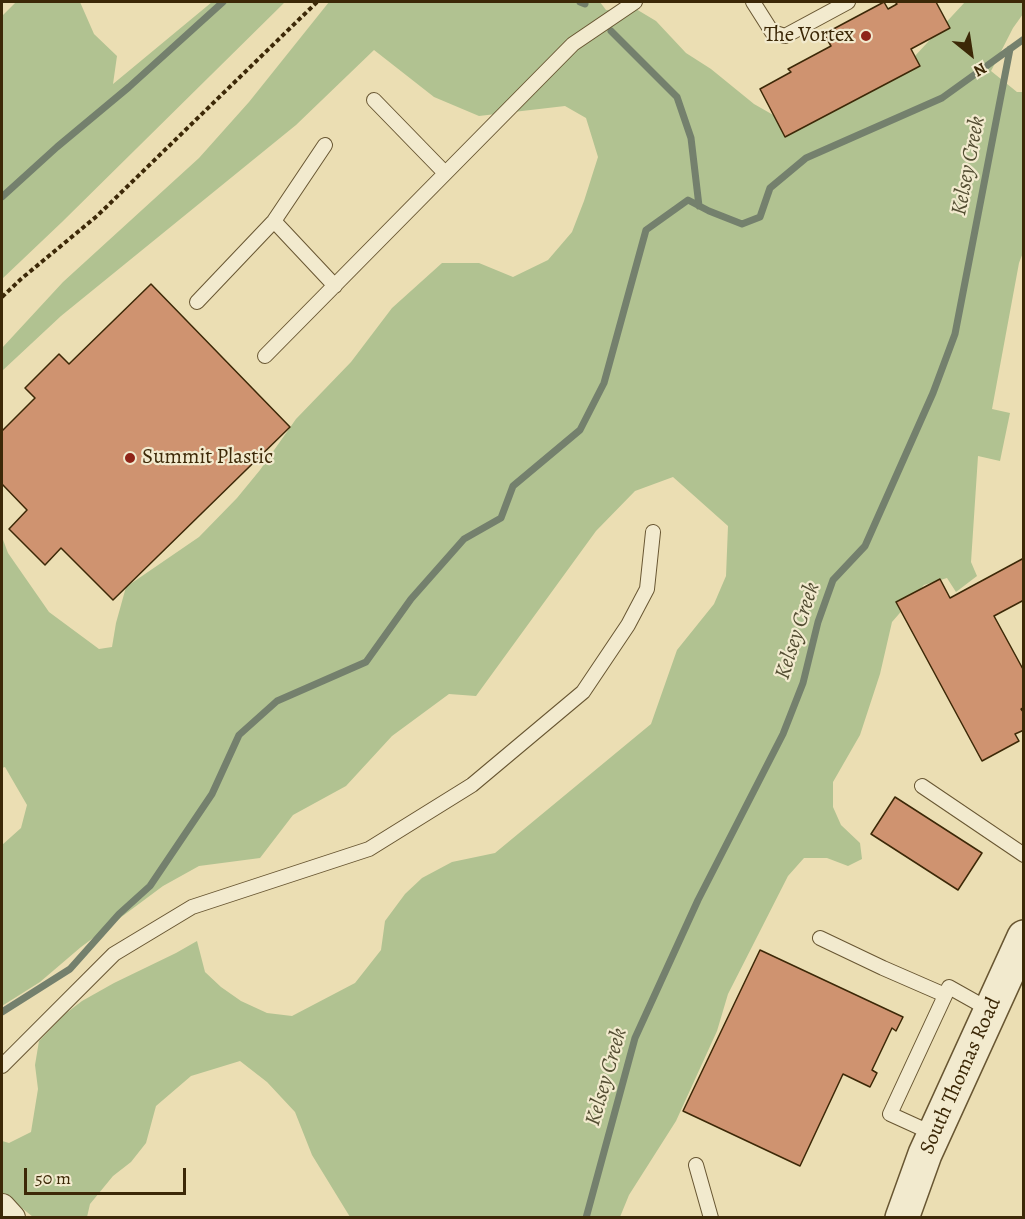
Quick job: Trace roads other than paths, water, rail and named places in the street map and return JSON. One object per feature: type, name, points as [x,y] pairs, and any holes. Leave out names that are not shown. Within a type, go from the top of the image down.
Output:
[{"type":"street","name":"South Thomas Road","points":[[902,1218],[934,1134],[1023,937]]},
{"type":"street","points":[[2,1207],[12,1218]]},
{"type":"lane","points":[[266,356],[573,44],[612,7],[636,2]]},
{"type":"lane","points":[[753,2],[772,32],[785,36],[848,2]]},
{"type":"lane","points":[[374,100],[445,173]]},
{"type":"lane","points":[[197,302],[274,221],[324,145]]},
{"type":"lane","points":[[274,221],[335,286]]},
{"type":"lane","points":[[2,1066],[114,954],[192,907],[369,849],[472,785],[583,692],[628,625],[647,590],[653,532]]},
{"type":"lane","points":[[922,786],[1023,855]]},
{"type":"lane","points":[[820,938],[945,996]]},
{"type":"lane","points":[[934,1134],[890,1114],[948,987],[990,1010]]},
{"type":"lane","points":[[696,1165],[711,1218]]},
{"type":"waterway","points":[[2,197],[223,2]]},
{"type":"waterway","points":[[580,2],[585,4]]},
{"type":"waterway","points":[[611,31],[677,97],[691,138],[699,206]]},
{"type":"waterway","points":[[2,1012],[70,969],[119,914],[150,886],[212,794],[239,735],[277,701],[366,662],[411,599],[464,539],[501,518],[513,486],[580,430],[604,383],[646,230],[688,200],[742,224],[760,217],[770,188],[806,158],[942,98],[1024,39]]},
{"type":"waterway","name":"Kelsey Creek","points":[[586,1218],[635,1038],[698,900],[783,734],[803,683],[818,622],[833,580],[865,546],[933,393],[955,334],[1010,49]]},
{"type":"place","name":"The Vortex","points":[[866,36]]},
{"type":"place","name":"Summit Plastic","points":[[130,458]]}]
